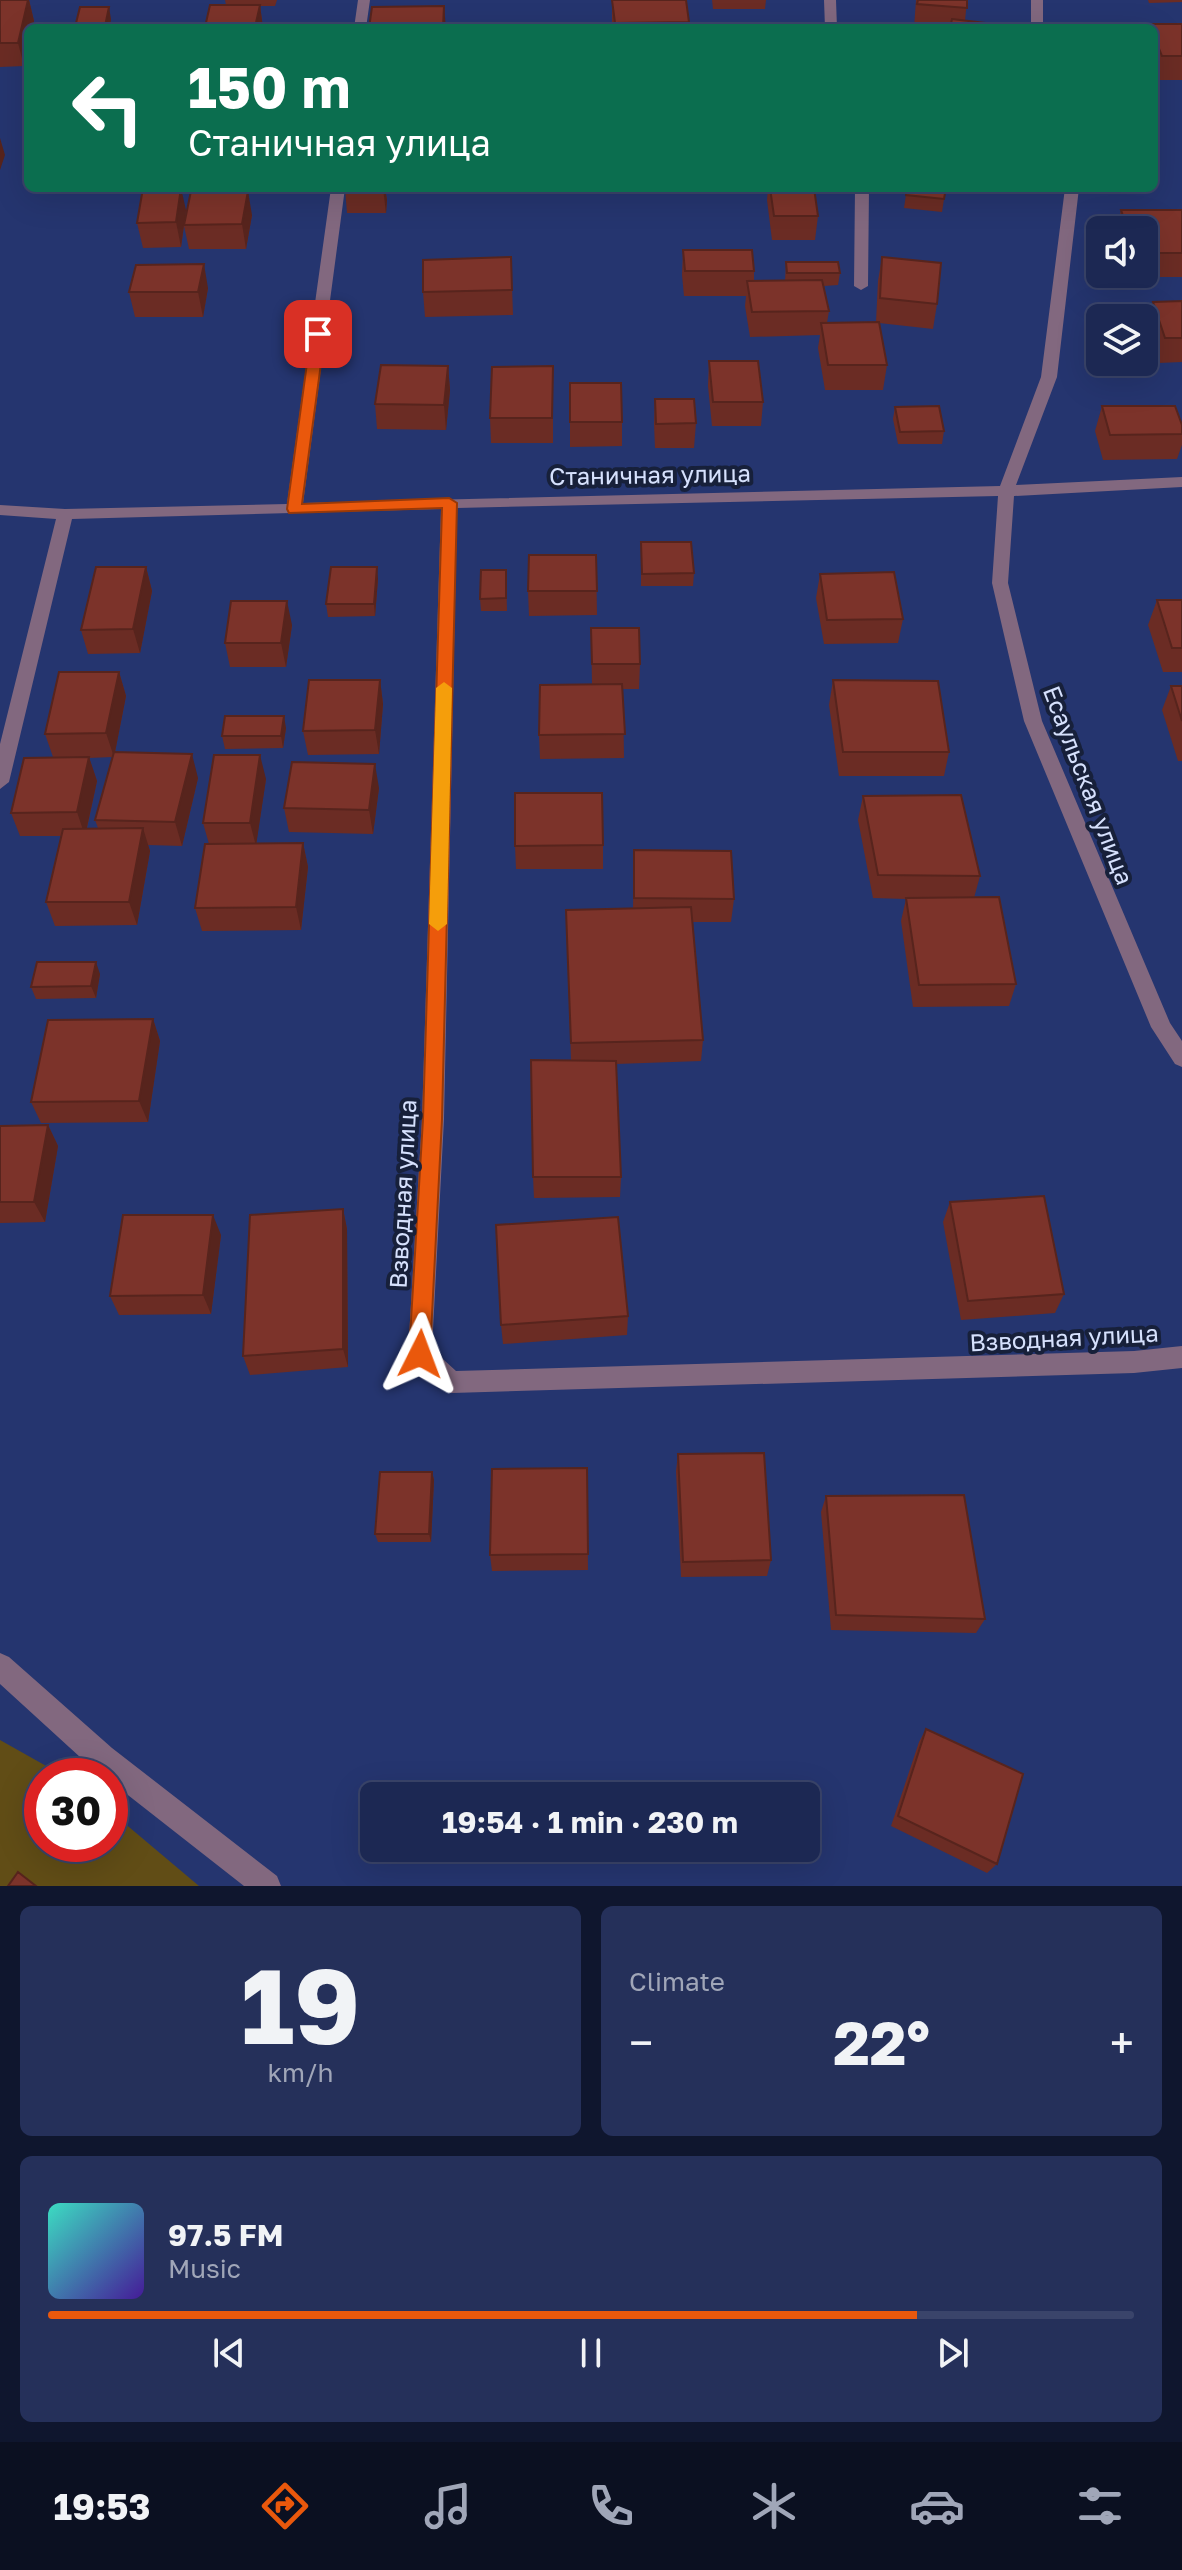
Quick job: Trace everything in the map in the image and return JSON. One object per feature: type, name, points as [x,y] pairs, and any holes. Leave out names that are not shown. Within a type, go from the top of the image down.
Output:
[{"type":"street","points":[[361,24],[364,0]]},
{"type":"street","points":[[830,0],[831,24]]},
{"type":"street","points":[[1037,0],[1037,24]]},
{"type":"street","points":[[294,509],[337,192]]},
{"type":"street","points":[[861,286],[862,192]]},
{"type":"street","name":"Есаульская улица","points":[[1072,192],[1049,377],[1006,491],[1000,583],[1033,721],[1161,1027],[1182,1058]]},
{"type":"street","name":"Станичная улица","points":[[0,510],[65,514],[294,509],[1006,491],[1182,482]]},
{"type":"street","name":"Взводная улица","points":[[449,503],[433,1103],[420,1354],[452,1382],[1118,1362],[1182,1357]]},
{"type":"street","points":[[0,782],[65,514]]},
{"type":"street","points":[[0,1666],[102,1758],[267,1886]]},
{"type":"shaded area","points":[[0,1740],[32,1758],[24,1758],[24,1862],[128,1862],[128,1826],[199,1886],[0,1886]]},
{"type":"building","points":[[0,0],[28,0],[18,43],[0,43]]},
{"type":"building","points":[[612,0],[686,0],[689,22],[615,23]]},
{"type":"building","points":[[918,0],[967,0],[967,8],[917,4]]},
{"type":"building","points":[[210,5],[260,5],[256,24],[206,24]]},
{"type":"building","points":[[444,6],[443,24],[370,24],[372,7]]},
{"type":"building","points":[[80,7],[109,7],[105,24],[76,24]]},
{"type":"building","points":[[952,19],[993,24],[951,24]]},
{"type":"building","points":[[1158,24],[1182,24],[1182,56],[1162,56],[1158,46]]},
{"type":"building","points":[[142,192],[180,192],[176,222],[137,223]]},
{"type":"building","points":[[191,192],[248,192],[242,224],[184,225]]},
{"type":"building","points":[[771,192],[815,192],[818,216],[774,216]]},
{"type":"building","points":[[906,192],[945,192],[944,199],[906,195]]},
{"type":"building","points":[[1121,210],[1182,210],[1182,253],[1158,253],[1158,216],[1123,216]]},
{"type":"building","points":[[683,250],[752,250],[754,271],[685,271]]},
{"type":"building","points":[[511,257],[512,290],[423,292],[423,260]]},
{"type":"building","points":[[882,257],[941,263],[937,304],[880,298]]},
{"type":"building","points":[[786,262],[838,262],[840,273],[787,273]]},
{"type":"building","points":[[204,264],[198,292],[129,292],[136,265]]},
{"type":"building","points":[[822,280],[829,311],[752,312],[747,281]]},
{"type":"building","points":[[1182,301],[1182,338],[1165,338],[1158,317],[1158,304],[1153,302]]},
{"type":"building","points":[[879,322],[887,365],[828,365],[821,323]]},
{"type":"building","points":[[709,361],[758,361],[763,402],[713,402]]},
{"type":"building","points":[[381,365],[448,366],[444,405],[375,404]]},
{"type":"building","points":[[553,366],[552,418],[490,418],[492,367]]},
{"type":"building","points":[[570,383],[621,383],[622,422],[570,422]]},
{"type":"building","points":[[655,399],[694,399],[696,423],[656,424]]},
{"type":"building","points":[[939,406],[944,431],[900,432],[895,407]]},
{"type":"building","points":[[1102,406],[1175,406],[1182,434],[1110,435]]},
{"type":"building","points":[[641,542],[691,542],[694,573],[642,574]]},
{"type":"building","points":[[529,555],[596,555],[597,591],[528,591]]},
{"type":"building","points":[[96,567],[146,567],[133,629],[81,630]]},
{"type":"building","points":[[331,567],[377,567],[374,604],[326,604]]},
{"type":"building","points":[[481,570],[506,570],[506,598],[480,599]]},
{"type":"building","points":[[894,572],[903,619],[827,620],[820,574]]},
{"type":"building","points":[[1157,600],[1182,600],[1182,648],[1172,648]]},
{"type":"building","points":[[231,601],[287,601],[281,643],[225,643]]},
{"type":"building","points":[[591,628],[639,628],[640,664],[592,664]]},
{"type":"building","points":[[59,672],[119,672],[106,733],[45,734]]},
{"type":"building","points":[[309,680],[380,680],[375,730],[303,731]]},
{"type":"building","points":[[833,680],[938,681],[949,752],[843,752]]},
{"type":"building","points":[[622,684],[625,734],[539,735],[540,685]]},
{"type":"building","points":[[1171,686],[1182,686],[1182,721]]},
{"type":"building","points":[[225,716],[284,716],[281,736],[222,736]]},
{"type":"building","points":[[114,752],[192,754],[175,822],[95,820]]},
{"type":"building","points":[[214,755],[260,755],[250,823],[203,823]]},
{"type":"building","points":[[89,757],[77,812],[11,813],[24,758]]},
{"type":"building","points":[[292,762],[375,764],[369,810],[284,808]]},
{"type":"building","points":[[515,793],[602,793],[603,845],[515,846]]},
{"type":"building","points":[[961,795],[980,876],[878,875],[863,796]]},
{"type":"building","points":[[143,828],[129,902],[46,902],[63,829]]},
{"type":"building","points":[[303,843],[296,907],[195,908],[205,844]]},
{"type":"building","points":[[634,850],[731,851],[734,899],[634,898]]},
{"type":"building","points":[[999,897],[1016,984],[919,985],[906,898]]},
{"type":"building","points":[[691,907],[703,1040],[571,1043],[566,910]]},
{"type":"building","points":[[37,962],[96,962],[91,986],[31,987]]},
{"type":"building","points":[[153,1019],[139,1101],[31,1102],[48,1020]]},
{"type":"building","points":[[531,1060],[616,1061],[621,1177],[533,1177]]},
{"type":"building","points":[[48,1125],[34,1202],[0,1202],[0,1126]]},
{"type":"building","points":[[1044,1196],[1064,1294],[968,1301],[950,1202]]},
{"type":"building","points":[[343,1209],[343,1349],[243,1356],[250,1215]]},
{"type":"building","points":[[123,1215],[213,1215],[203,1295],[110,1296]]},
{"type":"building","points":[[618,1217],[628,1316],[501,1325],[496,1225]]},
{"type":"building","points":[[764,1453],[771,1560],[683,1562],[678,1454]]},
{"type":"building","points":[[587,1468],[588,1554],[490,1555],[492,1469]]},
{"type":"building","points":[[380,1472],[432,1472],[429,1534],[375,1534]]},
{"type":"building","points":[[964,1495],[985,1619],[836,1615],[826,1496]]},
{"type":"building","points":[[926,1729],[1023,1774],[997,1864],[898,1816]]},
{"type":"building","points":[[18,1872],[36,1886],[8,1886]]},
{"type":"slow traffic","points":[[438,924],[444,688]]},
{"type":"route","points":[[318,334],[294,509],[449,503],[433,1119],[420,1354]]}]
